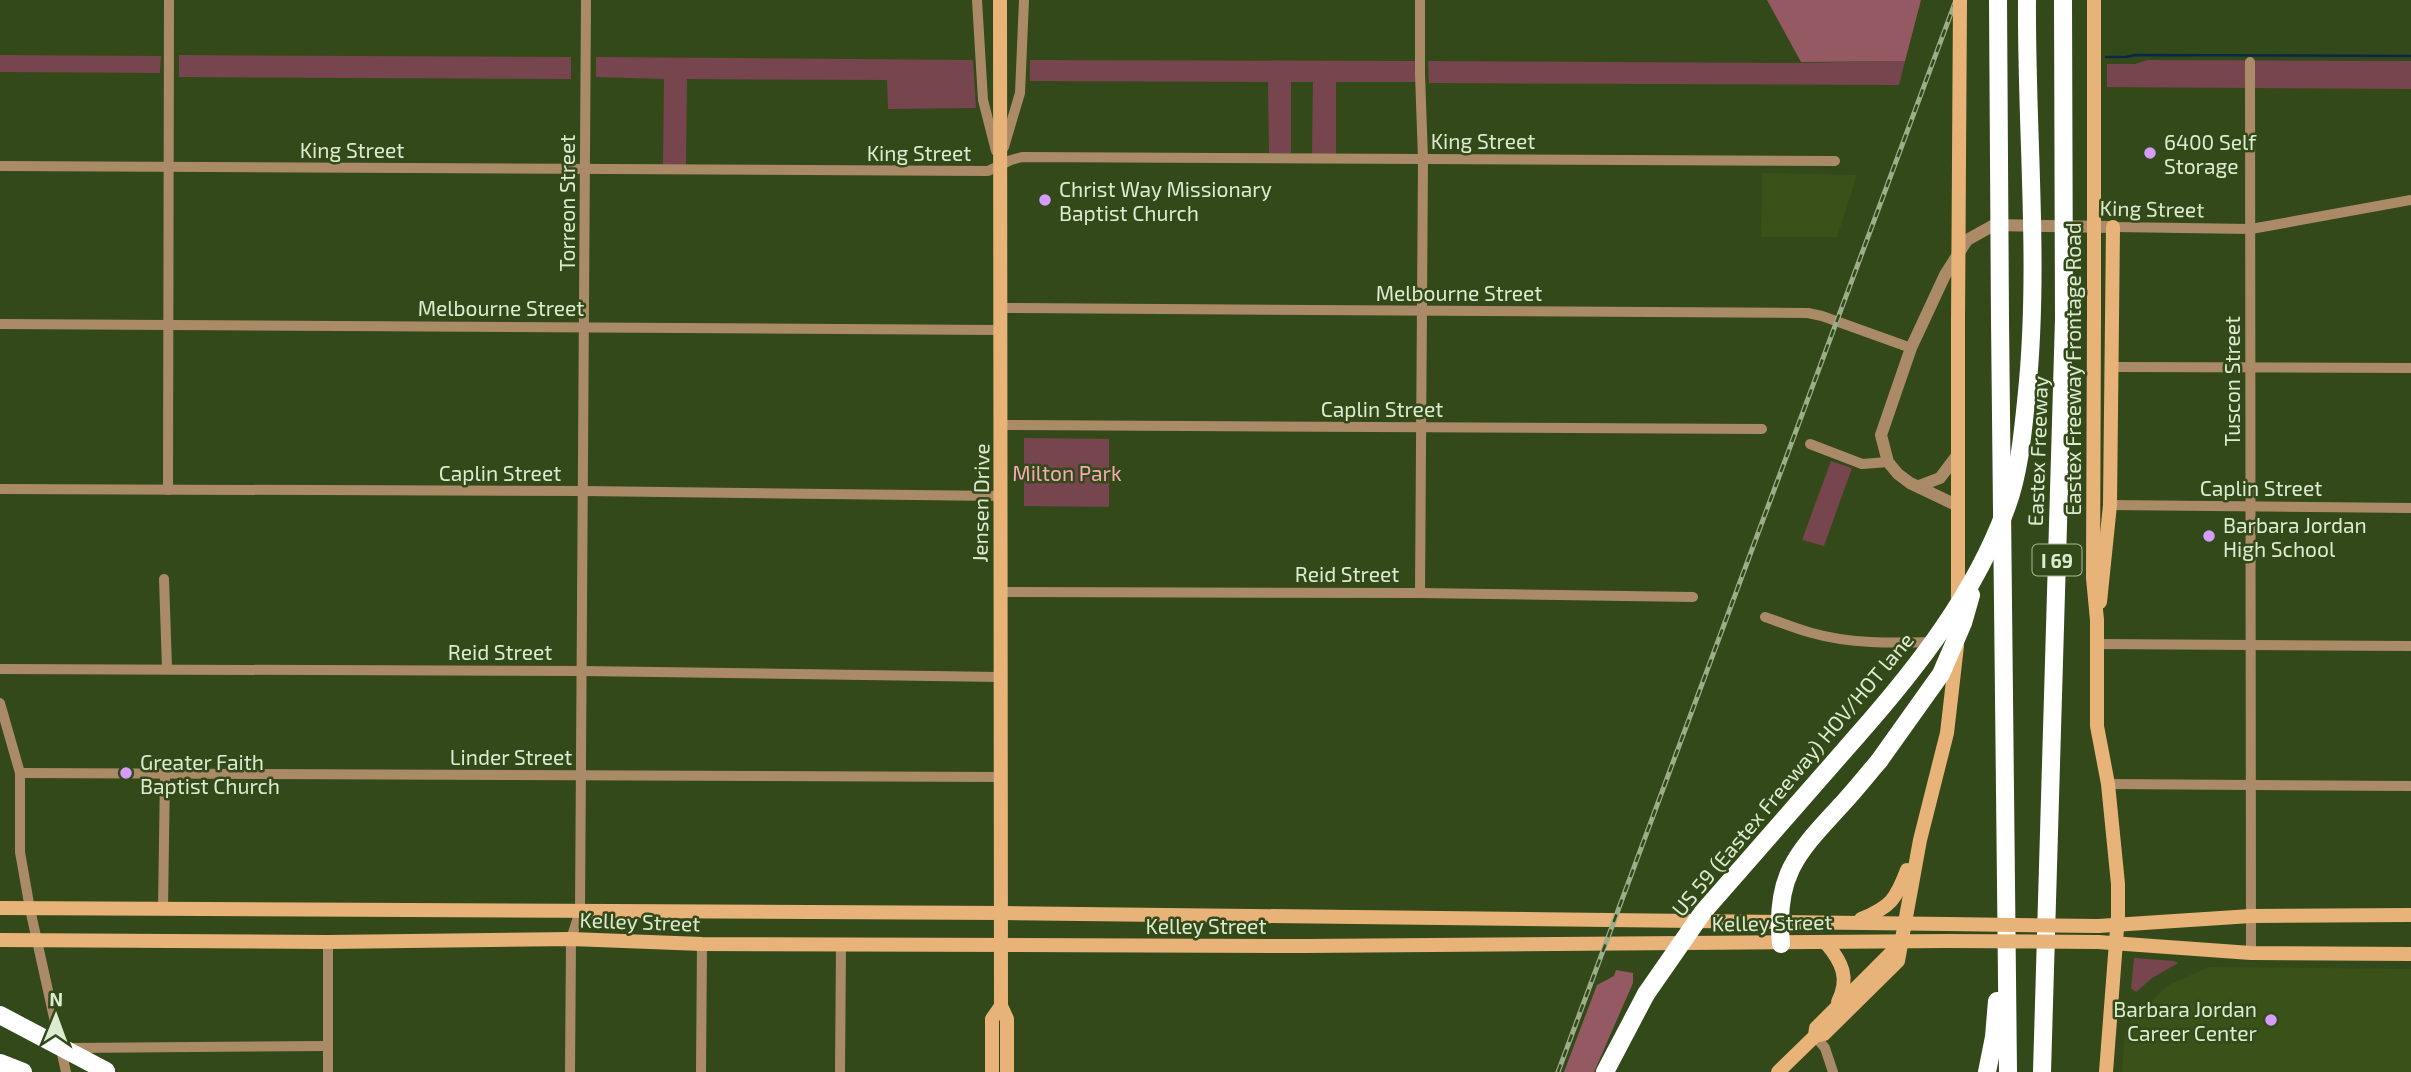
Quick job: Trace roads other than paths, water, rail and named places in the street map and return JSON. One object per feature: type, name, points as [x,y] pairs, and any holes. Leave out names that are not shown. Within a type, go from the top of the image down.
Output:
[{"type":"highway","name":"Eastex Freeway","points":[[1998,0],[2008,1072]]},
{"type":"highway","name":"US 59 (Eastex Freeway) HOV/HOT lane","points":[[1605,1072],[1646,994],[1703,912],[1904,683],[1978,571],[2007,505],[2021,444],[2031,353],[2033,212],[2027,0]]},
{"type":"highway","name":"Eastex Freeway","points":[[2044,1072],[2042,1041],[2064,318],[2063,0]]},
{"type":"highway","points":[[1781,944],[1779,922],[1783,888],[1789,870],[1800,850],[1879,761],[1941,674],[1963,623],[1978,571]]},
{"type":"highway","points":[[1987,1072],[1994,1037],[2005,893]]},
{"type":"highway","points":[[0,1015],[107,1072]]},
{"type":"highway","points":[[0,1063],[23,1072]]},
{"type":"main road","name":"Jensen Drive","points":[[1000,0],[1001,1006],[1007,1019],[1007,1072]]},
{"type":"main road","points":[[1778,1072],[1815,1036],[1824,1034],[1898,961],[1920,840],[1947,733],[1958,642],[1960,0]]},
{"type":"main road","name":"Eastex Freeway Frontage Road","points":[[2094,0],[2093,578],[2097,620],[2097,726],[2108,784],[2116,855],[2118,924],[2106,1072]]},
{"type":"main road","points":[[2097,620],[2104,579],[2110,505],[2113,227]]},
{"type":"main road","points":[[1854,922],[1874,914],[1893,901],[1920,840]]},
{"type":"main road","name":"Kelley Street","points":[[0,908],[1002,914],[2098,926],[2251,916],[2411,915]]},
{"type":"main road","name":"Kelley Street","points":[[0,940],[328,942],[571,939],[841,945],[1781,944],[1903,940],[2098,942],[2251,953],[2411,954]]},
{"type":"main road","points":[[1815,1036],[1815,1028],[1890,956],[1903,940]]},
{"type":"main road","points":[[1826,943],[1837,956],[1844,974],[1844,985],[1836,1007]]},
{"type":"main road","name":"Jensen Drive","points":[[992,1072],[992,1019],[1001,1006]]},
{"type":"street","points":[[168,490],[169,0]]},
{"type":"street","name":"Torreon Street","points":[[570,1072],[571,939],[580,911],[586,0]]},
{"type":"street","points":[[977,0],[983,100],[999,165]]},
{"type":"street","points":[[999,165],[1020,93],[1024,0]]},
{"type":"street","points":[[1420,0],[1423,159],[1420,593]]},
{"type":"street","name":"Tuscon Street","points":[[2250,62],[2251,953]]},
{"type":"street","name":"King Street","points":[[0,166],[988,171],[1022,157],[1835,161]]},
{"type":"street","name":"King Street","points":[[1888,462],[1881,435],[1911,348],[1945,275],[1967,240],[1994,225],[2251,229],[2411,200]]},
{"type":"street","name":"Melbourne Street","points":[[1000,308],[1808,313],[1911,348]]},
{"type":"street","name":"Melbourne Street","points":[[0,324],[1001,330]]},
{"type":"street","points":[[2112,368],[2411,368]]},
{"type":"street","name":"Caplin Street","points":[[1002,425],[1762,429]]},
{"type":"street","points":[[1810,444],[1862,464],[1888,462],[1910,483],[1958,506]]},
{"type":"street","points":[[1919,486],[1940,478],[1958,454]]},
{"type":"street","name":"Caplin Street","points":[[0,489],[1000,496]]},
{"type":"street","name":"Caplin Street","points":[[2110,505],[2411,508]]},
{"type":"street","points":[[164,579],[167,668]]},
{"type":"street","name":"Reid Street","points":[[1000,592],[1693,597]]},
{"type":"street","points":[[1765,617],[1812,634],[1859,641],[1958,642]]},
{"type":"street","points":[[2096,644],[2411,646]]},
{"type":"street","name":"Reid Street","points":[[0,669],[582,671],[1000,677]]},
{"type":"street","points":[[0,704],[20,773],[20,852],[66,1072]]},
{"type":"street","name":"Linder Street","points":[[20,773],[1001,777]]},
{"type":"street","points":[[163,908],[165,774]]},
{"type":"street","points":[[2108,784],[2411,786]]},
{"type":"street","points":[[328,942],[328,1072]]},
{"type":"street","points":[[701,1072],[702,944]]},
{"type":"street","points":[[840,1072],[841,945]]},
{"type":"street","points":[[1815,1036],[1825,1048],[1833,1072]]},
{"type":"street","points":[[62,1048],[328,1046]]},
{"type":"waterway","points":[[2106,57],[2411,56]]},
{"type":"railway","points":[[1558,1072],[1956,0]]},
{"type":"place","name":"6400 Self Storage","points":[[2150,153]]},
{"type":"place","name":"Christ Way Missionary Baptist Church","points":[[1045,200]]},
{"type":"place","name":"Barbara Jordan High School","points":[[2209,536]]},
{"type":"place","name":"Greater Faith Baptist Church","points":[[126,773]]},
{"type":"place","name":"Barbara Jordan Career Center","points":[[2271,1020]]},
{"type":"park label","name":"Milton Park","points":[[1067,472]]}]
